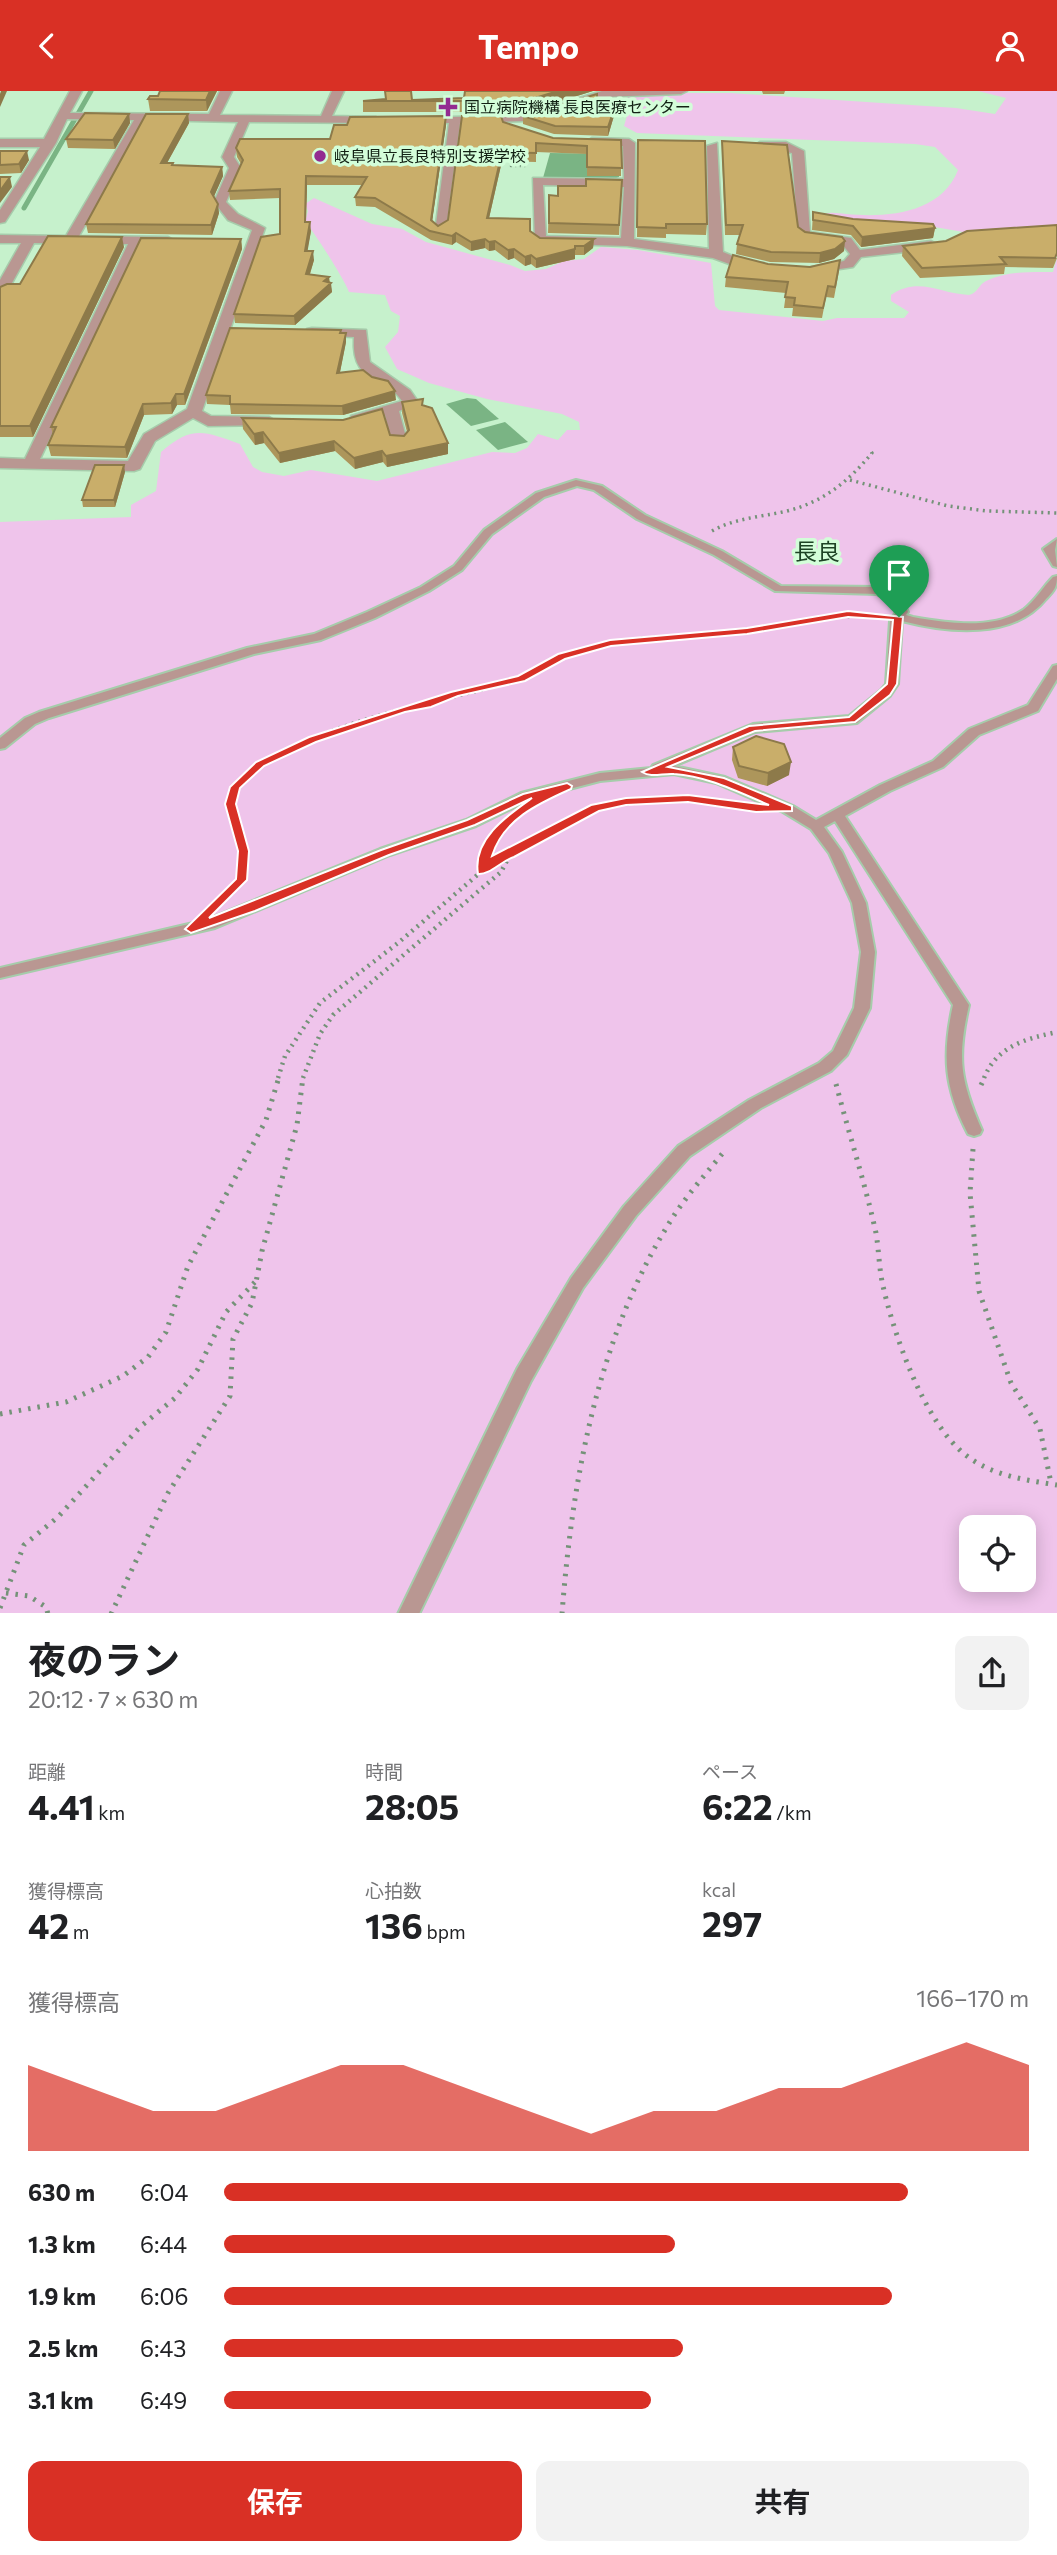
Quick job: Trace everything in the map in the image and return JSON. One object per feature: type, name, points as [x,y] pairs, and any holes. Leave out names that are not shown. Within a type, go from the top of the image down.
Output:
[{"type":"street","points":[[0,219],[20,180],[74,116],[76,91]]},
{"type":"street","points":[[213,118],[226,91]]},
{"type":"street","points":[[325,120],[338,91]]},
{"type":"street","points":[[513,124],[603,94],[681,91]]},
{"type":"street","points":[[74,116],[393,120]]},
{"type":"street","points":[[70,240],[142,117]]},
{"type":"street","points":[[0,463],[134,466],[140,445],[157,431],[194,412],[230,330],[248,242],[258,228],[233,217],[220,201],[235,168],[228,157],[229,149],[245,119]]},
{"type":"street","points":[[407,120],[513,124],[536,133]]},
{"type":"street","points":[[440,229],[455,120]]},
{"type":"street","points":[[578,141],[634,143],[629,183],[627,242]]},
{"type":"street","points":[[0,143],[50,143]]},
{"type":"street","points":[[713,146],[716,254]]},
{"type":"street","points":[[749,146],[786,146],[798,151],[804,235],[846,241],[857,254]]},
{"type":"street","points":[[629,183],[537,180],[540,240],[627,242],[716,254],[743,265],[779,268]]},
{"type":"street","points":[[0,239],[189,241]]},
{"type":"street","points":[[0,292],[30,239]]},
{"type":"street","points":[[30,464],[136,241]]},
{"type":"street","points":[[803,270],[815,271],[848,264],[857,254],[944,244]]},
{"type":"street","points":[[292,331],[361,333],[358,349],[369,373],[407,392],[411,403],[344,423]]},
{"type":"street","points":[[391,409],[399,441]]},
{"type":"street","points":[[194,412],[208,421],[290,422]]},
{"type":"lane","points":[[0,745],[30,720],[44,715],[251,651],[317,637],[382,610],[425,589],[458,568],[488,531],[540,495],[559,486],[576,483],[598,488],[641,517],[705,548],[779,589],[867,589],[890,595],[898,602],[902,612],[899,617],[892,684],[886,693],[852,720],[753,728],[647,772]]},
{"type":"lane","points":[[1057,542],[1049,549],[1057,564]]},
{"type":"lane","points":[[899,617],[959,626],[989,624],[1027,613],[1057,579]]},
{"type":"lane","points":[[816,826],[884,788],[938,764],[974,732],[1033,708],[1057,669]]},
{"type":"lane","points":[[0,973],[210,924],[385,852],[471,823],[526,796],[600,778],[674,770],[720,780],[788,809],[816,826],[835,852],[859,903],[868,952],[862,1008],[839,1055],[830,1063],[755,1104],[684,1151],[630,1211],[577,1283],[524,1375],[408,1613]]},
{"type":"lane","points":[[837,814],[961,1005],[951,1048],[951,1068],[959,1097],[974,1130]]},
{"type":"path","points":[[513,124],[511,166],[526,166],[536,133]]},
{"type":"path","points":[[705,548],[706,540],[714,529],[805,506],[834,493],[850,480],[872,453],[870,450]]},
{"type":"path","points":[[850,480],[948,506],[987,511],[1057,513]]},
{"type":"path","points":[[224,900],[242,880],[244,868],[243,851],[230,804],[235,787],[260,764],[313,739],[403,709],[428,705],[455,694],[521,678],[562,656],[610,643],[747,631],[840,615],[899,617]]},
{"type":"path","points":[[0,1414],[66,1402],[123,1376],[148,1357],[166,1332],[188,1266],[266,1120],[285,1056],[320,1003],[347,980],[398,943],[498,857],[510,855],[595,808],[663,799],[727,802]]},
{"type":"path","points":[[482,871],[492,837],[503,824]]},
{"type":"path","points":[[111,1613],[168,1493],[230,1396],[233,1339],[252,1303],[297,1125],[304,1069],[320,1034],[332,1015],[358,991],[415,948],[502,872],[510,855]]},
{"type":"path","points":[[830,1063],[856,1150],[876,1235],[883,1286],[907,1364],[932,1414],[965,1455],[991,1470],[1019,1479],[1054,1484],[1040,1429],[1011,1383],[979,1291],[970,1193],[974,1130],[981,1086],[988,1065],[997,1053],[1011,1046],[1057,1033]]},
{"type":"path","points":[[562,1613],[578,1478],[592,1416],[619,1327],[663,1233],[729,1146]]},
{"type":"path","points":[[0,1608],[24,1545],[58,1517],[140,1427],[174,1398],[198,1369],[226,1312],[256,1281]]},
{"type":"path","points":[[5,1593],[29,1596],[47,1607],[48,1613]]},
{"type":"shaded area","points":[[978,91],[1057,91],[1057,234],[986,236],[929,226],[833,221],[819,216],[826,213],[878,215],[911,210],[926,204],[950,185],[958,170],[935,147],[915,144],[637,133],[624,126],[629,109],[621,101],[636,93],[731,93],[956,108],[995,114],[1006,98]]},
{"type":"shaded area","points":[[550,153],[620,154],[619,177],[611,180],[543,178]]},
{"type":"shaded area","points":[[314,198],[372,224],[402,229],[426,242],[525,271],[546,269],[564,261],[584,259],[601,247],[638,250],[711,263],[715,306],[719,310],[823,321],[837,318],[904,318],[909,312],[891,301],[891,295],[901,290],[920,286],[969,295],[986,281],[1002,275],[1053,272],[1057,258],[1057,1613],[0,1613],[0,522],[131,517],[131,505],[156,491],[161,452],[190,434],[217,436],[240,444],[253,467],[262,472],[284,476],[311,470],[377,481],[492,452],[515,453],[527,448],[538,434],[558,440],[567,430],[580,430],[579,422],[562,414],[487,399],[429,383],[397,369],[385,347],[398,332],[400,316],[391,311],[385,295],[349,292],[305,222],[308,211],[305,204]]},
{"type":"shaded area","points":[[467,398],[476,399],[499,419],[471,426],[446,404]]},
{"type":"shaded area","points":[[505,422],[528,442],[498,450],[476,430]]},
{"type":"building","points":[[160,91],[210,91],[206,100],[148,99],[150,96],[158,96]]},
{"type":"building","points":[[385,91],[411,91],[412,100],[464,98],[465,91],[558,91],[525,101],[363,101],[386,99]]},
{"type":"building","points":[[597,94],[597,100],[617,101],[608,127],[555,126],[523,116]]},
{"type":"building","points":[[85,113],[129,114],[113,140],[66,139]]},
{"type":"building","points":[[146,114],[188,114],[161,163],[222,167],[211,192],[218,204],[211,225],[86,224]]},
{"type":"building","points":[[446,116],[431,220],[438,226],[448,220],[462,116],[501,116],[503,122],[553,138],[621,140],[622,168],[587,167],[587,146],[536,143],[536,153],[502,152],[487,218],[530,219],[530,231],[540,238],[594,239],[584,246],[575,246],[575,249],[536,259],[531,255],[525,257],[495,241],[489,242],[485,239],[471,242],[456,233],[452,236],[430,231],[375,198],[355,197],[367,177],[306,176],[305,222],[310,222],[305,251],[313,251],[306,274],[329,277],[324,281],[331,283],[294,316],[234,314],[261,237],[280,234],[280,189],[229,191],[243,160],[236,148],[240,139],[330,139],[334,125],[347,125],[350,117]]},
{"type":"building","points":[[638,140],[705,141],[707,224],[666,224],[666,228],[637,227]]},
{"type":"building","points":[[722,141],[787,145],[798,227],[805,232],[842,237],[845,241],[835,249],[820,253],[771,252],[737,244],[743,225],[726,225]]},
{"type":"building","points":[[0,151],[27,151],[19,164],[0,165]]},
{"type":"building","points":[[0,177],[10,177],[0,191]]},
{"type":"building","points":[[586,179],[622,180],[619,225],[549,223],[549,195],[558,196],[558,186],[586,186]]},
{"type":"building","points":[[813,212],[853,219],[933,224],[935,228],[862,237],[853,226],[813,220]]},
{"type":"building","points":[[1057,225],[1055,258],[1000,257],[1006,264],[922,268],[903,246],[946,241],[967,231]]},
{"type":"building","points":[[48,236],[122,237],[30,426],[0,426],[0,287],[20,284]]},
{"type":"building","points":[[141,238],[241,239],[184,394],[176,394],[171,403],[143,404],[125,447],[48,445],[56,427],[51,427]]},
{"type":"building","points":[[733,255],[768,264],[810,267],[840,260],[835,287],[828,286],[823,308],[794,305],[795,298],[785,297],[788,282],[726,277]]},
{"type":"building","points":[[230,328],[341,330],[340,333],[346,333],[337,373],[363,370],[372,377],[388,381],[395,391],[342,406],[230,404],[230,396],[206,395]]},
{"type":"building","points":[[423,399],[422,405],[432,408],[448,443],[386,456],[382,451],[354,458],[334,441],[279,453],[263,432],[254,434],[242,418],[343,420],[382,409],[390,435],[404,436],[409,430],[402,402]]},
{"type":"building","points":[[95,465],[124,465],[114,500],[82,500]]},
{"type":"building","points":[[756,736],[784,744],[791,762],[768,773],[739,766],[733,747]]},
{"type":"waterway","points":[[24,208],[91,91]]},
{"type":"place","name":"国立病院機構 長良医療センター","points":[[448,107]]},
{"type":"place","name":"岐阜県立長良特別支援学校","points":[[320,156]]},
{"type":"district","name":"長良","points":[[817,552]]},
{"type":"route","points":[[848,614],[899,617],[896,621],[892,684],[886,693],[852,720],[753,728],[647,772],[674,770],[720,780],[788,809],[756,808],[688,798],[626,802],[595,808],[510,855],[498,857],[482,871],[492,837],[503,824],[539,799],[567,786],[526,796],[471,823],[385,852],[251,908],[191,929],[242,880],[243,851],[230,804],[235,787],[260,764],[313,739],[403,709],[428,705],[455,694],[535,674],[562,656],[610,643],[747,631],[848,614]]}]
